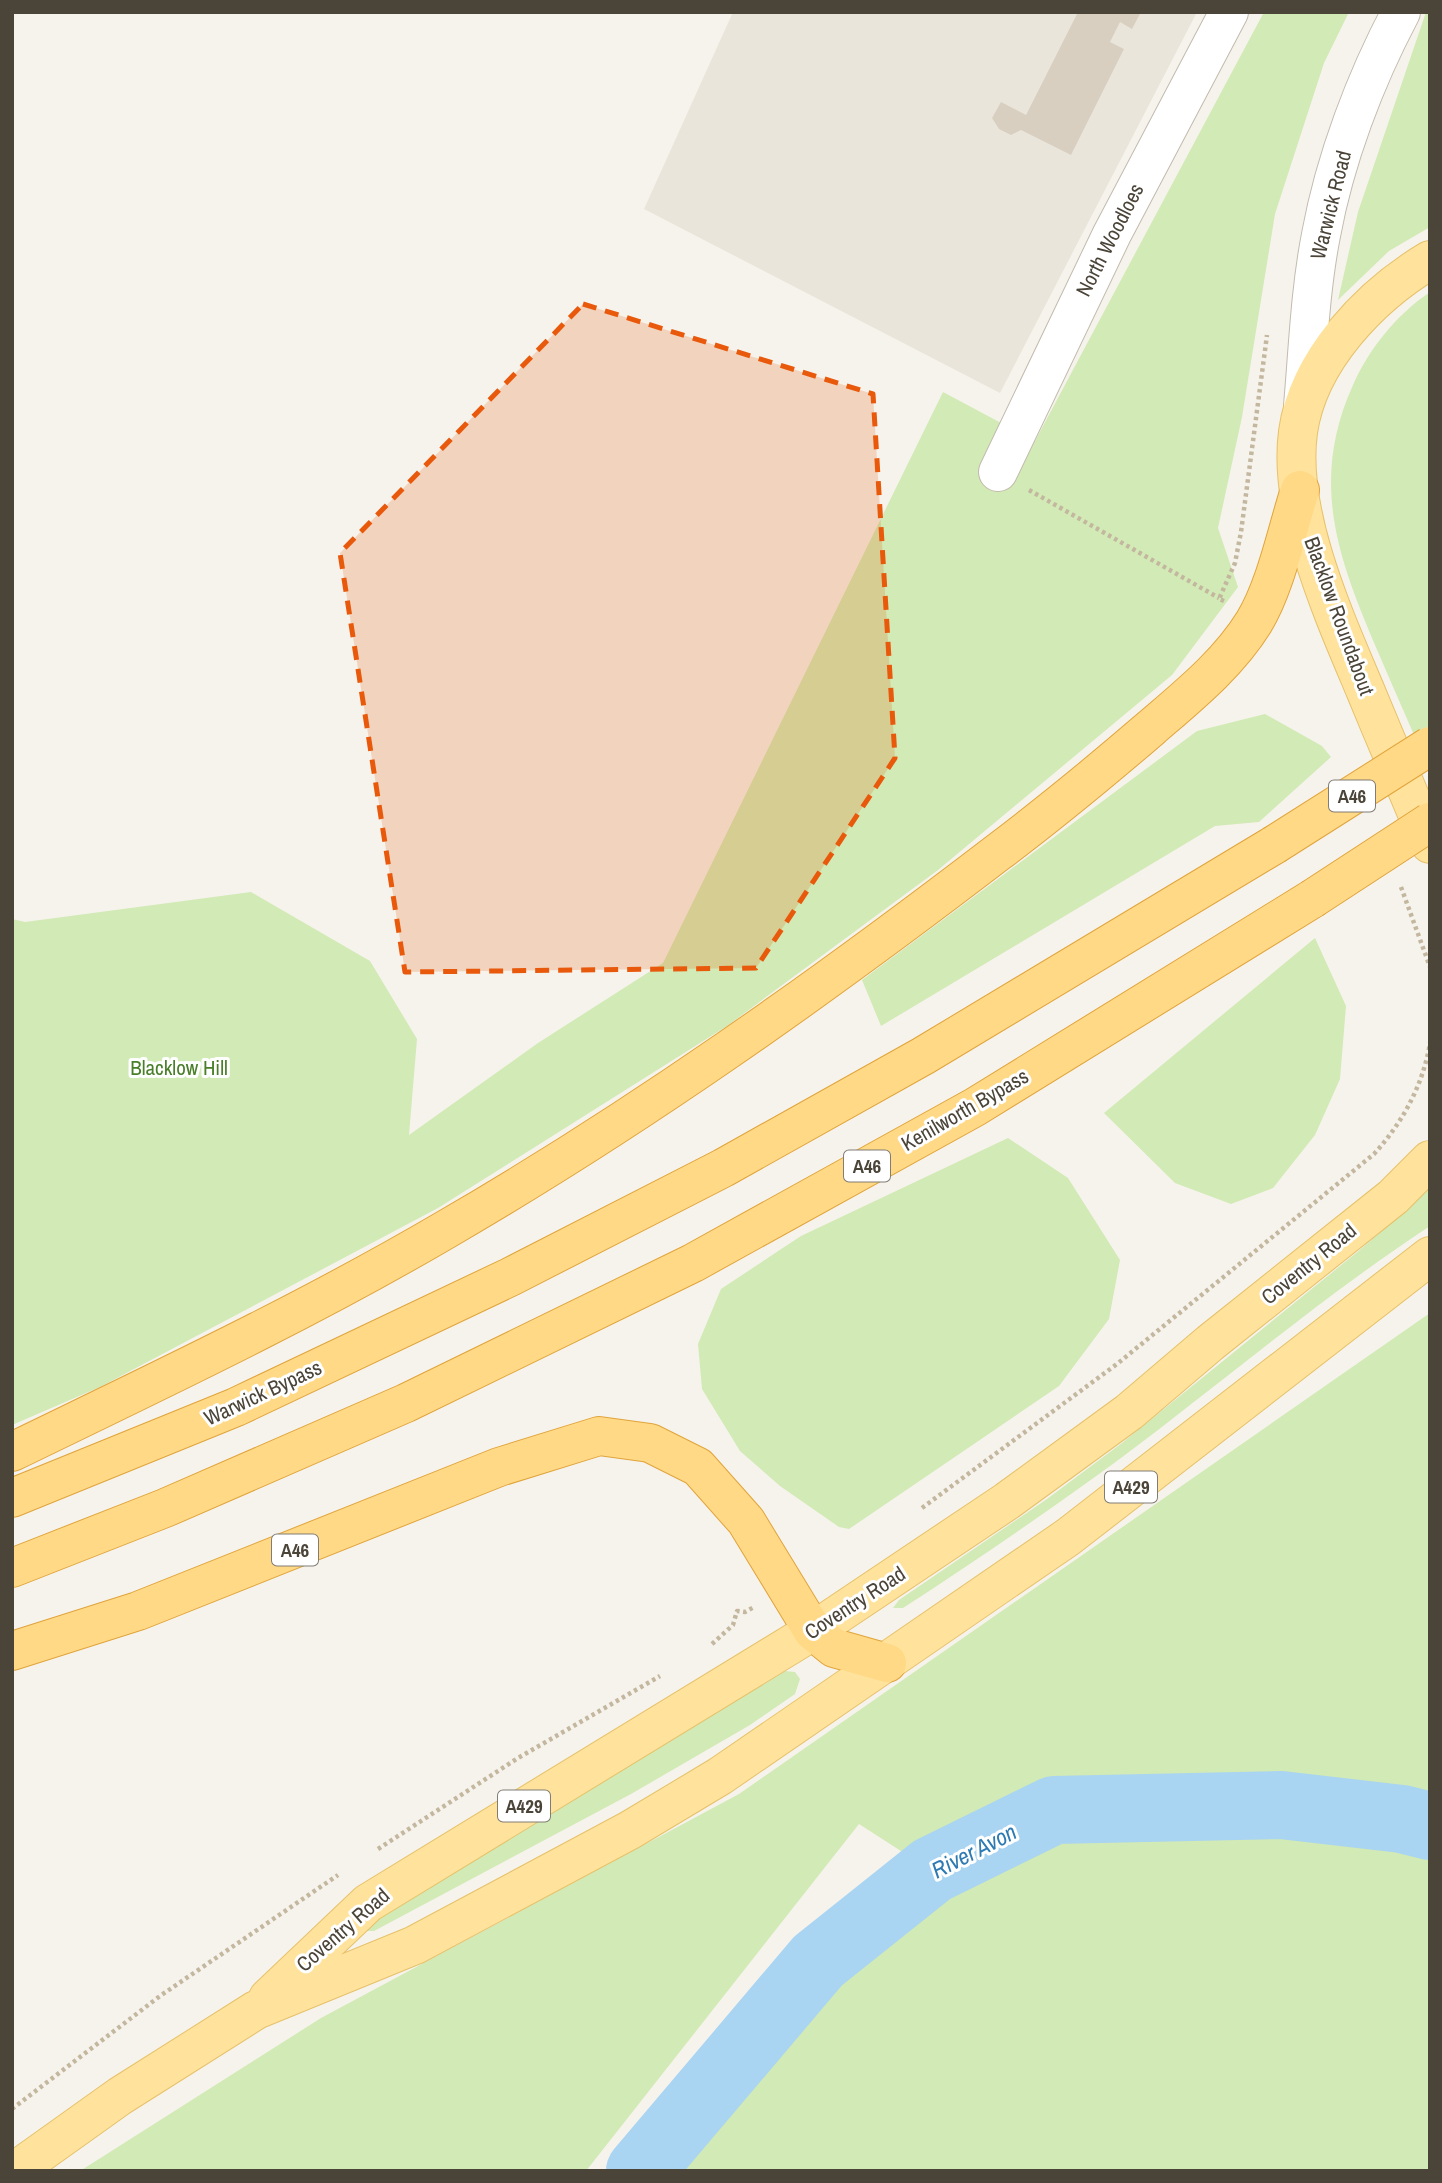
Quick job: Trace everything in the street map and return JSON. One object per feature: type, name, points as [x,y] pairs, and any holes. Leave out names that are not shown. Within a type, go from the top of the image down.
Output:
[{"type":"highway","points":[[12,1452],[253,1335],[445,1230],[704,1066],[968,875],[1102,770],[1203,682],[1239,644],[1256,619],[1300,489]]},
{"type":"highway","name":"Warwick Bypass","points":[[12,1498],[236,1407],[510,1277],[826,1111],[1092,957],[1430,746]]},
{"type":"highway","name":"Kenilworth Bypass","points":[[12,1568],[165,1508],[407,1403],[694,1263],[975,1107],[1312,900],[1430,822]]},
{"type":"highway","name":"A46","points":[[12,1651],[138,1611],[499,1467],[599,1436],[650,1443],[698,1467],[746,1521],[813,1631],[834,1648],[887,1663]]},
{"type":"main road","name":"Blacklow Roundabout","points":[[1430,260],[1399,280],[1360,318],[1322,368],[1303,408],[1298,434],[1300,489],[1312,554],[1430,844]]},
{"type":"main road","name":"Coventry Road","points":[[256,2010],[369,1903],[813,1631],[943,1545],[1129,1412],[1210,1343],[1393,1197],[1430,1160]]},
{"type":"main road","name":"Coventry Road","points":[[15,2171],[120,2096],[256,2010],[415,1945],[522,1889],[720,1776],[1068,1537],[1430,1256]]},
{"type":"street","name":"North Woodloes","points":[[998,472],[1112,234],[1229,12]]},
{"type":"street","name":"Warwick Road","points":[[1303,408],[1313,286],[1325,218],[1341,158],[1384,45],[1401,12]]},
{"type":"path","points":[[998,472],[1219,598]]},
{"type":"path","points":[[916,1512],[1117,1364],[1374,1154],[1406,1112],[1423,1073],[1430,1043]]},
{"type":"highlighted area","points":[[583,304],[873,394],[895,758],[756,968],[405,972],[340,553]]},
{"type":"shaded area","points":[[733,12],[1197,12],[1000,393],[644,209]]},
{"type":"green space","name":"Blacklow Hill","points":[[1264,12],[1349,12],[1324,63],[1275,214],[1242,417],[1218,528],[1238,587],[1172,675],[938,870],[727,1026],[438,1208],[100,1387],[12,1425],[12,919],[25,922],[251,892],[370,961],[417,1039],[409,1135],[538,1043],[663,963],[943,392],[1035,441]]},
{"type":"green space","points":[[1426,12],[1430,12],[1430,227],[1389,251],[1338,300],[1358,212]]},
{"type":"green space","points":[[1430,292],[1430,772],[1349,580],[1334,517],[1331,485],[1333,453],[1340,420],[1353,385],[1375,346],[1406,311]]},
{"type":"green space","points":[[1265,714],[1322,746],[1331,757],[1259,822],[1215,826],[881,1026],[862,980],[1197,731]]},
{"type":"green space","points":[[1315,938],[1346,1006],[1340,1079],[1315,1135],[1273,1188],[1231,1204],[1175,1183],[1104,1113]]},
{"type":"green space","points":[[1008,1138],[1068,1178],[1120,1260],[1109,1319],[1059,1386],[849,1529],[839,1527],[780,1486],[740,1451],[702,1389],[698,1344],[721,1289],[801,1236]]},
{"type":"green space","points":[[1430,1188],[1430,1226],[1351,1281],[1067,1497],[903,1608],[893,1608],[899,1600],[1047,1499],[1122,1443],[1361,1249]]},
{"type":"green space","points":[[1430,1313],[1430,2171],[640,2171],[818,1961],[932,1871],[859,1824],[586,2171],[80,2171],[321,2018],[739,1794]]},
{"type":"green space","points":[[785,1671],[795,1672],[800,1679],[795,1694],[750,1725],[631,1794],[374,1931],[364,1931],[372,1921]]},
{"type":"building","points":[[1078,12],[1141,12],[1132,29],[1120,22],[1110,42],[1124,49],[1071,155],[1021,130],[1011,135],[999,129],[992,118],[1001,102],[1026,115]]},
{"type":"waterway","name":"River Avon","points":[[640,2171],[818,1961],[932,1870],[1054,1810],[1281,1805],[1402,1819],[1430,1826]]}]
